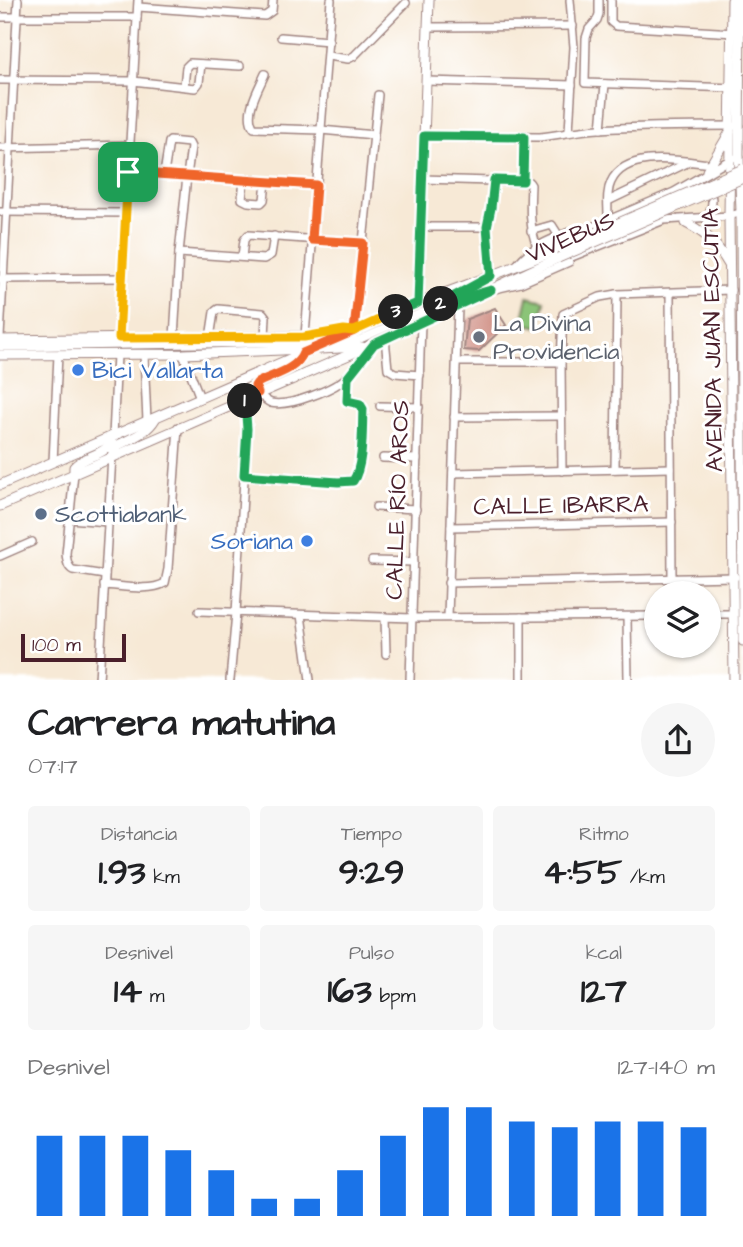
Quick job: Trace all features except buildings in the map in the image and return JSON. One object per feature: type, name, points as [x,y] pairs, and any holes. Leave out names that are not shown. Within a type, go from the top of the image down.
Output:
[{"type":"main road","points":[[418,303],[429,0]]},
{"type":"main road","name":"AVENIDA JUAN ESCUTIA","points":[[732,0],[739,33]]},
{"type":"main road","name":"AVENIDA JUAN ESCUTIA","points":[[740,0],[736,128],[743,212],[743,434],[739,466],[739,576],[743,641]]},
{"type":"main road","points":[[708,168],[736,128]]},
{"type":"main road","name":"AVENIDA JUAN ESCUTIA","points":[[734,680],[733,614],[739,576],[742,522],[729,216],[739,155]]},
{"type":"main road","points":[[0,485],[418,303],[561,248],[743,169]]},
{"type":"main road","points":[[0,506],[371,345],[558,258],[743,178]]},
{"type":"main road","points":[[686,223],[708,235],[731,269]]},
{"type":"main road","points":[[0,339],[304,337],[344,330],[354,331]]},
{"type":"main road","points":[[0,355],[308,351],[371,345]]},
{"type":"main road","points":[[258,393],[255,386],[257,383],[295,365],[308,351]]},
{"type":"main road","points":[[112,456],[116,446],[153,424],[151,419]]},
{"type":"main road","points":[[74,473],[78,462],[106,449],[113,436]]},
{"type":"street","points":[[0,339],[3,212],[18,0]]},
{"type":"street","points":[[119,338],[138,4],[265,16],[271,13],[273,0]]},
{"type":"street","points":[[304,337],[331,0]]},
{"type":"street","points":[[569,131],[574,47],[570,0]]},
{"type":"street","points":[[599,0],[597,20],[589,29],[586,38],[586,83],[738,89]]},
{"type":"street","points":[[611,0],[611,22],[615,25],[739,33]]},
{"type":"street","points":[[328,56],[348,59],[354,56],[406,3]]},
{"type":"street","points":[[0,16],[137,17]]},
{"type":"street","points":[[428,27],[573,26]]},
{"type":"street","points":[[281,37],[329,41]]},
{"type":"street","points":[[184,86],[187,66],[190,63],[240,66]]},
{"type":"street","points":[[0,80],[133,80],[197,86],[201,64]]},
{"type":"street","points":[[265,74],[251,108],[250,118],[254,128],[374,135]]},
{"type":"street","points":[[426,81],[572,85]]},
{"type":"street","points":[[601,129],[605,84]]},
{"type":"street","points":[[354,331],[378,95]]},
{"type":"street","points":[[424,136],[524,137],[601,129],[736,128]]},
{"type":"street","points":[[523,181],[524,137]]},
{"type":"street","points":[[164,174],[170,141],[189,143],[191,147],[179,253],[174,338]]},
{"type":"street","points":[[0,148],[129,145]]},
{"type":"street","points":[[517,265],[526,254],[559,236],[696,178],[708,168],[739,155]]},
{"type":"street","points":[[517,265],[580,232],[674,192],[739,155]]},
{"type":"street","points":[[608,216],[611,181],[629,164],[645,160],[690,162],[708,168]]},
{"type":"street","points":[[608,201],[690,162]]},
{"type":"street","points":[[128,172],[316,185]]},
{"type":"street","points":[[696,178],[707,186],[712,197],[706,220]]},
{"type":"street","points":[[422,179],[529,182],[529,218],[537,247]]},
{"type":"street","points":[[244,180],[242,200],[261,204],[266,182]]},
{"type":"street","points":[[438,305],[491,276],[487,227],[494,180]]},
{"type":"street","points":[[3,212],[126,213]]},
{"type":"street","points":[[491,290],[521,283],[653,227],[743,212]]},
{"type":"street","name":"VIVEBUS","points":[[0,347],[358,340],[438,305],[491,290],[664,220],[706,220]]},
{"type":"street","points":[[531,231],[552,225],[559,236]]},
{"type":"street","points":[[421,227],[487,227]]},
{"type":"street","points":[[242,257],[247,236],[363,243]]},
{"type":"street","points":[[179,253],[264,259],[270,257],[274,236]]},
{"type":"street","points":[[1,279],[123,278]]},
{"type":"street","points":[[562,471],[563,314],[600,297],[617,294],[731,290]]},
{"type":"street","points":[[670,293],[672,578]]},
{"type":"street","points":[[615,469],[617,294]]},
{"type":"street","points":[[448,617],[458,306]]},
{"type":"street","points":[[210,338],[214,312],[218,309],[263,313],[266,317],[265,337]]},
{"type":"street","name":"CALLE RÍO AROS","points":[[410,680],[421,322]]},
{"type":"street","points":[[385,338],[388,369],[395,373],[420,375]]},
{"type":"street","points":[[258,393],[268,402],[287,402],[324,391],[348,377],[371,345]]},
{"type":"street","points":[[183,354],[200,398]]},
{"type":"street","points":[[53,462],[58,355]]},
{"type":"street","points":[[113,436],[117,355]]},
{"type":"street","points":[[144,355],[151,419]]},
{"type":"street","points":[[457,362],[561,362]]},
{"type":"street","points":[[244,475],[353,481],[357,474],[360,454],[363,409],[360,404],[347,401],[348,377]]},
{"type":"street","points":[[230,680],[247,429],[247,413],[237,382]]},
{"type":"street","points":[[380,406],[419,407]]},
{"type":"street","points":[[454,417],[561,416]]},
{"type":"street","points":[[104,585],[146,587],[165,583],[169,569],[178,427]]},
{"type":"street","points":[[99,680],[112,456]]},
{"type":"street","points":[[383,458],[417,459]]},
{"type":"street","points":[[453,473],[671,468]]},
{"type":"street","points":[[74,473],[66,554],[70,568],[105,575]]},
{"type":"street","points":[[376,508],[416,509]]},
{"type":"street","points":[[69,519],[108,522]]},
{"type":"street","name":"CALLE IBARRA","points":[[451,527],[672,522]]},
{"type":"street","points":[[0,556],[32,542]]},
{"type":"street","points":[[372,561],[414,562]]},
{"type":"street","points":[[449,583],[739,576]]},
{"type":"street","points":[[199,611],[412,618],[644,616]]},
{"type":"street","points":[[721,614],[733,614]]},
{"type":"street","points":[[301,615],[310,680]]},
{"type":"street","points":[[385,617],[386,654]]},
{"type":"street","points":[[521,617],[522,680]]},
{"type":"street","points":[[627,617],[628,680]]},
{"type":"green space","points":[[528,297],[545,301],[539,327],[522,323]]},
{"type":"place","name":"La Divina Providencia","points":[[479,337]]},
{"type":"place","name":"Bici Vallarta","points":[[78,370]]},
{"type":"place","name":"Scottiabank","points":[[41,514]]},
{"type":"place","name":"Soriana","points":[[307,541]]},
{"type":"route","points":[[128,172],[119,338],[304,337],[344,330],[354,331],[418,303],[424,136],[524,137],[523,181],[494,180],[487,227],[491,276],[438,305],[491,290],[374,344],[348,377],[347,401],[360,404],[363,409],[359,464],[356,476],[350,482],[244,475],[247,413],[244,399],[258,393],[255,386],[257,383],[295,365],[303,353],[354,331],[363,243],[312,240],[316,185],[128,172]]}]
